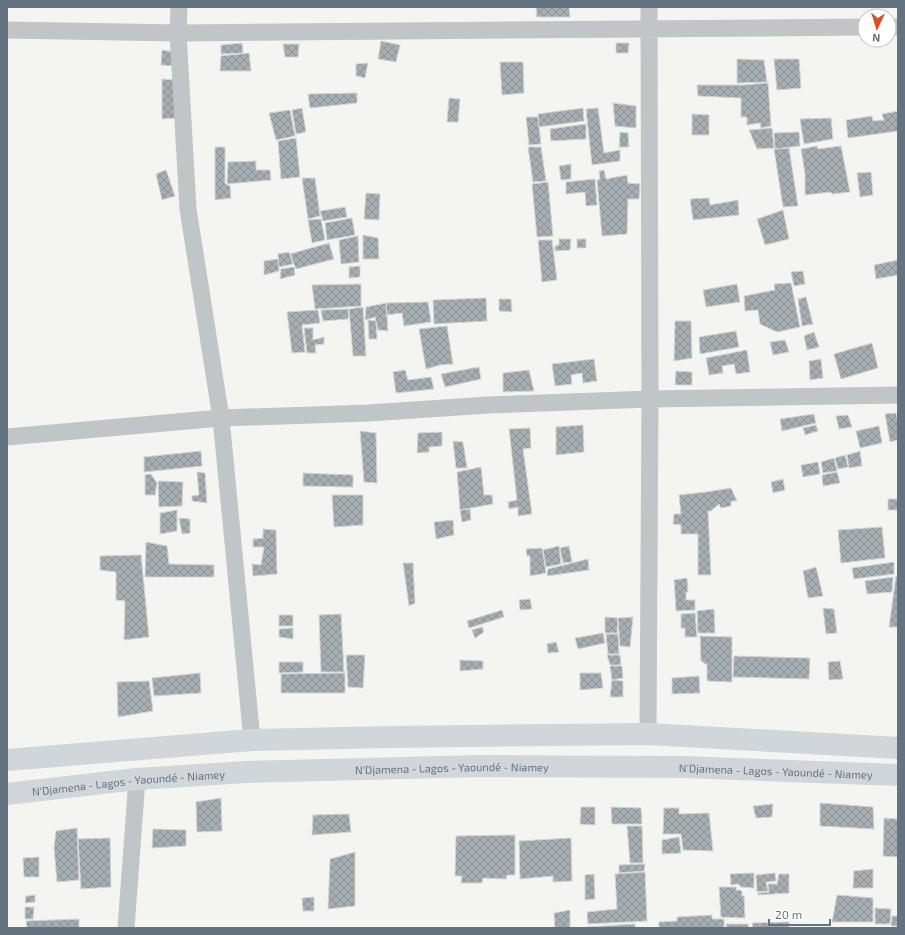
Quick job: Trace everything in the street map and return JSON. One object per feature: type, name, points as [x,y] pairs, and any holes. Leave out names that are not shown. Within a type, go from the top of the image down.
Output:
[{"type":"highway","points":[[7,760],[252,740],[648,734],[898,748]]},
{"type":"highway","name":"N'Djamena - Lagos - Yaoundé - Niamey","points":[[7,794],[137,779],[246,772],[482,766],[684,767],[898,775]]},
{"type":"street","points":[[179,7],[178,33],[188,208],[221,418],[252,740]]},
{"type":"street","points":[[648,734],[650,399],[649,7]]},
{"type":"street","points":[[7,30],[178,33],[857,27]]},
{"type":"street","points":[[7,437],[221,418],[369,413],[488,405],[650,399],[898,395]]},
{"type":"street","points":[[126,928],[137,779]]},
{"type":"building","points":[[536,7],[569,7],[570,17],[537,17]]},
{"type":"building","points":[[381,41],[400,45],[396,62],[378,59]]},
{"type":"building","points":[[242,43],[243,53],[221,54],[221,45]]},
{"type":"building","points":[[616,43],[629,43],[628,53],[616,53]]},
{"type":"building","points":[[283,44],[299,44],[298,57],[285,57]]},
{"type":"building","points":[[162,50],[175,52],[175,66],[161,65]]},
{"type":"building","points":[[249,53],[251,71],[220,71],[221,56]]},
{"type":"building","points":[[737,59],[764,60],[767,82],[737,83]]},
{"type":"building","points":[[774,59],[799,59],[801,88],[777,90]]},
{"type":"building","points":[[500,62],[523,62],[524,93],[502,95]]},
{"type":"building","points":[[368,63],[365,78],[356,76],[356,64]]},
{"type":"building","points":[[162,79],[175,80],[176,118],[162,119]]},
{"type":"building","points":[[768,83],[771,126],[761,128],[760,123],[747,125],[747,117],[741,117],[741,98],[698,96],[697,85],[743,85]]},
{"type":"building","points":[[357,93],[357,103],[310,108],[308,94]]},
{"type":"building","points":[[449,98],[460,99],[458,122],[447,122]]},
{"type":"building","points":[[613,103],[636,106],[636,128],[615,126]]},
{"type":"building","points":[[302,108],[306,132],[296,134],[292,110]]},
{"type":"building","points":[[583,108],[584,121],[539,127],[538,114]]},
{"type":"building","points":[[598,108],[604,153],[620,150],[620,161],[592,165],[586,109]]},
{"type":"building","points":[[290,110],[295,136],[276,140],[269,113]]},
{"type":"building","points":[[898,111],[898,131],[848,138],[846,120],[872,116],[873,121],[884,120],[882,114]]},
{"type":"building","points":[[692,114],[709,115],[709,135],[692,135]]},
{"type":"building","points":[[526,117],[538,117],[541,144],[529,145]]},
{"type":"building","points":[[831,118],[833,139],[804,144],[800,119]]},
{"type":"building","points":[[586,124],[586,139],[551,141],[550,129]]},
{"type":"building","points":[[772,128],[774,148],[757,149],[749,130]]},
{"type":"building","points":[[620,132],[628,133],[629,147],[619,147]]},
{"type":"building","points":[[799,132],[800,146],[775,149],[774,133]]},
{"type":"building","points":[[296,138],[300,177],[281,179],[278,141]]},
{"type":"building","points":[[817,146],[818,149],[841,146],[850,192],[832,194],[831,192],[805,195],[805,174],[801,149]]},
{"type":"building","points":[[215,147],[225,147],[225,184],[230,186],[231,198],[215,200]]},
{"type":"building","points":[[528,147],[541,147],[546,181],[533,182]]},
{"type":"building","points":[[789,148],[798,206],[783,207],[774,149]]},
{"type":"building","points":[[256,161],[256,170],[270,170],[271,180],[227,184],[228,162]]},
{"type":"building","points":[[571,164],[571,179],[561,180],[559,166]]},
{"type":"building","points":[[166,170],[175,196],[162,200],[156,174]]},
{"type":"building","points":[[604,170],[606,179],[627,175],[628,183],[640,184],[639,199],[628,199],[627,234],[602,236],[597,180],[600,179],[599,171]]},
{"type":"building","points":[[871,172],[873,195],[860,197],[857,173]]},
{"type":"building","points":[[302,178],[315,178],[320,216],[308,219]]},
{"type":"building","points":[[595,179],[597,205],[586,206],[585,192],[566,194],[566,182]]},
{"type":"building","points":[[548,182],[553,236],[537,237],[532,184]]},
{"type":"building","points":[[366,193],[380,194],[379,220],[364,219]]},
{"type":"building","points":[[709,198],[710,205],[738,200],[739,215],[693,220],[690,199]]},
{"type":"building","points":[[345,207],[347,217],[323,221],[320,211]]},
{"type":"building","points":[[783,210],[789,239],[765,245],[757,219]]},
{"type":"building","points":[[352,218],[355,235],[327,240],[325,223]]},
{"type":"building","points":[[321,219],[325,240],[312,243],[308,220]]},
{"type":"building","points":[[363,235],[378,238],[379,259],[363,259]]},
{"type":"building","points":[[358,236],[359,262],[341,264],[339,240]]},
{"type":"building","points":[[559,239],[571,239],[570,250],[555,251],[555,246],[559,245]]},
{"type":"building","points":[[577,239],[586,239],[586,248],[577,248]]},
{"type":"building","points":[[538,240],[552,240],[557,280],[542,282]]},
{"type":"building","points":[[329,243],[334,259],[296,269],[290,254]]},
{"type":"building","points":[[289,252],[293,264],[279,267],[278,254]]},
{"type":"building","points":[[278,259],[279,271],[264,275],[264,261]]},
{"type":"building","points":[[898,260],[898,275],[876,279],[874,265]]},
{"type":"building","points":[[360,266],[360,277],[349,278],[349,267]]},
{"type":"building","points":[[294,267],[295,275],[280,279],[281,269]]},
{"type":"building","points":[[803,271],[805,284],[794,286],[791,272]]},
{"type":"building","points":[[791,283],[800,327],[777,332],[760,324],[758,310],[745,311],[744,296],[775,290],[774,284]]},
{"type":"building","points":[[361,284],[361,306],[315,309],[312,285]]},
{"type":"building","points":[[737,284],[740,302],[706,307],[703,290]]},
{"type":"building","points":[[806,297],[813,324],[802,326],[798,299]]},
{"type":"building","points":[[486,298],[487,321],[434,324],[433,300]]},
{"type":"building","points":[[499,299],[511,299],[512,312],[499,311]]},
{"type":"building","points":[[428,302],[431,322],[404,326],[402,313],[387,315],[386,303]]},
{"type":"building","points":[[386,303],[388,331],[378,330],[375,317],[365,320],[366,307]]},
{"type":"building","points":[[363,307],[366,356],[353,356],[349,309]]},
{"type":"building","points":[[349,309],[348,319],[323,321],[321,310]]},
{"type":"building","points":[[318,310],[320,323],[302,325],[305,352],[292,353],[287,312]]},
{"type":"building","points":[[368,320],[376,321],[377,339],[369,339]]},
{"type":"building","points":[[675,321],[691,321],[692,358],[674,361]]},
{"type":"building","points":[[447,326],[453,364],[440,365],[426,369],[419,329]]},
{"type":"building","points":[[304,328],[313,328],[313,340],[324,337],[324,344],[315,345],[316,353],[307,353]]},
{"type":"building","points":[[736,331],[739,347],[700,354],[699,337]]},
{"type":"building","points":[[814,332],[819,347],[807,350],[804,336]]},
{"type":"building","points":[[785,340],[789,352],[773,355],[770,342]]},
{"type":"building","points":[[872,343],[878,368],[841,379],[834,354]]},
{"type":"building","points":[[747,350],[750,372],[736,374],[734,364],[722,366],[723,373],[709,375],[706,358]]},
{"type":"building","points":[[594,359],[597,381],[583,383],[582,373],[571,375],[572,384],[555,386],[552,364]]},
{"type":"building","points":[[821,359],[823,378],[810,380],[809,361]]},
{"type":"building","points":[[479,367],[481,379],[445,387],[441,374]]},
{"type":"building","points":[[405,370],[408,380],[431,377],[434,389],[396,393],[393,372]]},
{"type":"building","points":[[529,370],[534,391],[503,392],[503,373]]},
{"type":"building","points":[[676,371],[692,372],[692,385],[675,385]]},
{"type":"building","points":[[896,413],[898,422],[898,440],[890,442],[885,414]]},
{"type":"building","points":[[814,414],[816,423],[782,431],[780,419]]},
{"type":"building","points":[[848,415],[852,427],[839,429],[836,416]]},
{"type":"building","points":[[583,425],[584,452],[556,455],[556,427]]},
{"type":"building","points":[[816,425],[818,431],[805,435],[803,428]]},
{"type":"building","points":[[879,426],[882,443],[860,448],[856,431]]},
{"type":"building","points":[[530,428],[531,448],[523,449],[532,514],[518,516],[518,507],[509,509],[508,502],[517,500],[509,429]]},
{"type":"building","points":[[360,431],[376,433],[377,483],[364,482]]},
{"type":"building","points":[[442,432],[442,446],[429,447],[429,452],[417,453],[418,433]]},
{"type":"building","points":[[453,441],[463,442],[467,468],[456,468]]},
{"type":"building","points":[[201,451],[202,466],[144,472],[144,457]]},
{"type":"building","points":[[860,451],[862,466],[849,468],[847,455]]},
{"type":"building","points":[[845,455],[848,467],[838,469],[835,458]]},
{"type":"building","points":[[834,458],[837,471],[823,473],[821,462]]},
{"type":"building","points":[[818,462],[820,474],[803,477],[801,465]]},
{"type":"building","points":[[481,467],[484,495],[492,495],[493,504],[460,510],[457,472]]},
{"type":"building","points":[[197,472],[205,473],[207,503],[192,501],[192,496],[199,495]]},
{"type":"building","points":[[837,472],[840,483],[823,486],[822,475]]},
{"type":"building","points":[[303,473],[353,475],[353,487],[303,486]]},
{"type":"building","points":[[151,474],[157,483],[155,495],[145,495],[145,475]]},
{"type":"building","points":[[783,479],[785,490],[773,493],[771,482]]},
{"type":"building","points":[[158,481],[183,482],[182,506],[159,507]]},
{"type":"building","points":[[731,488],[737,501],[731,501],[731,506],[721,508],[719,504],[711,511],[708,511],[711,575],[698,575],[698,534],[681,534],[681,525],[673,524],[674,514],[681,514],[679,495]]},
{"type":"building","points":[[332,495],[363,495],[363,525],[334,527]]},
{"type":"building","points":[[888,499],[898,499],[898,510],[888,510]]},
{"type":"building","points":[[470,509],[471,520],[462,522],[460,510]]},
{"type":"building","points":[[177,510],[177,531],[160,534],[160,513]]},
{"type":"building","points":[[179,518],[190,519],[190,533],[182,534]]},
{"type":"building","points":[[453,520],[454,535],[436,539],[434,522]]},
{"type":"building","points":[[882,527],[885,558],[841,563],[838,530]]},
{"type":"building","points":[[263,529],[276,530],[277,574],[253,576],[252,564],[261,565],[264,547],[253,547],[253,539],[263,538]]},
{"type":"building","points":[[146,542],[167,546],[169,564],[214,565],[214,577],[145,577]]},
{"type":"building","points":[[559,546],[561,564],[546,567],[543,550]]},
{"type":"building","points":[[569,546],[572,562],[563,563],[560,548]]},
{"type":"building","points":[[542,548],[546,573],[530,576],[530,556],[527,556],[526,549]]},
{"type":"building","points":[[141,555],[149,637],[124,640],[125,601],[116,600],[116,572],[100,570],[100,556]]},
{"type":"building","points":[[588,559],[589,570],[547,576],[548,569]]},
{"type":"building","points":[[894,562],[894,574],[854,579],[852,568]]},
{"type":"building","points":[[403,563],[413,563],[415,603],[409,606]]},
{"type":"building","points":[[816,567],[823,596],[808,598],[803,571]]},
{"type":"building","points":[[896,576],[898,577],[898,627],[889,627]]},
{"type":"building","points":[[893,577],[892,592],[867,594],[865,581]]},
{"type":"building","points":[[687,578],[688,592],[686,592],[686,600],[695,600],[695,610],[676,611],[674,580]]},
{"type":"building","points":[[530,599],[532,609],[520,610],[519,600]]},
{"type":"building","points":[[823,608],[834,609],[837,633],[826,634]]},
{"type":"building","points":[[714,609],[715,633],[698,633],[697,611]]},
{"type":"building","points":[[502,610],[504,617],[469,628],[467,621]]},
{"type":"building","points":[[695,613],[697,637],[685,637],[685,628],[681,628],[681,614]]},
{"type":"building","points":[[341,614],[344,672],[321,672],[319,615]]},
{"type":"building","points":[[279,615],[293,615],[293,626],[279,626]]},
{"type":"building","points":[[605,617],[618,618],[617,633],[605,633]]},
{"type":"building","points":[[633,617],[630,647],[620,646],[618,618]]},
{"type":"building","points":[[482,627],[484,632],[475,638],[472,630]]},
{"type":"building","points":[[293,628],[293,639],[279,637],[279,629]]},
{"type":"building","points":[[603,633],[605,643],[578,649],[575,638]]},
{"type":"building","points":[[606,634],[618,634],[619,654],[608,654]]},
{"type":"building","points":[[700,636],[732,637],[732,682],[707,681],[707,665],[701,661]]},
{"type":"building","points":[[556,642],[559,652],[548,653],[547,644]]},
{"type":"building","points":[[346,655],[365,655],[363,688],[348,687]]},
{"type":"building","points":[[607,655],[620,655],[621,665],[610,665]]},
{"type":"building","points":[[734,656],[810,658],[809,679],[733,677]]},
{"type":"building","points":[[460,660],[483,661],[483,669],[460,671]]},
{"type":"building","points":[[840,661],[843,679],[829,680],[828,662]]},
{"type":"building","points":[[279,662],[303,662],[303,672],[279,673]]},
{"type":"building","points":[[610,666],[622,666],[623,678],[612,680]]},
{"type":"building","points":[[200,673],[201,693],[154,696],[152,678]]},
{"type":"building","points":[[345,673],[345,693],[281,693],[281,674]]},
{"type":"building","points":[[580,673],[601,673],[603,688],[580,690]]},
{"type":"building","points":[[699,676],[700,693],[672,694],[672,678]]},
{"type":"building","points":[[612,680],[623,681],[623,697],[610,697]]},
{"type":"building","points":[[149,681],[153,711],[118,717],[117,682]]},
{"type":"building","points":[[221,798],[222,831],[197,832],[196,802]]},
{"type":"building","points":[[820,803],[873,807],[874,829],[820,826]]},
{"type":"building","points":[[773,804],[772,817],[756,818],[753,806]]},
{"type":"building","points":[[581,807],[595,807],[595,825],[580,824]]},
{"type":"building","points":[[611,807],[641,808],[642,824],[612,824]]},
{"type":"building","points":[[664,808],[679,808],[679,814],[709,813],[713,851],[683,850],[681,834],[663,834]]},
{"type":"building","points":[[349,814],[351,832],[312,835],[313,815]]},
{"type":"building","points":[[884,818],[898,819],[898,857],[883,856]]},
{"type":"building","points":[[627,826],[642,826],[643,863],[630,863]]},
{"type":"building","points":[[77,828],[79,880],[57,882],[54,848],[56,831]]},
{"type":"building","points":[[153,829],[186,830],[186,846],[152,848]]},
{"type":"building","points":[[515,835],[515,875],[507,875],[506,879],[483,878],[482,883],[461,883],[462,876],[455,876],[456,836]]},
{"type":"building","points":[[679,837],[681,853],[662,854],[662,840]]},
{"type":"building","points":[[110,838],[111,887],[81,889],[78,839]]},
{"type":"building","points":[[571,838],[572,881],[553,882],[553,876],[520,879],[519,841]]},
{"type":"building","points":[[355,852],[355,906],[328,909],[330,859]]},
{"type":"building","points":[[39,857],[39,877],[24,877],[23,858]]},
{"type":"building","points":[[645,864],[644,871],[619,873],[619,865]]},
{"type":"building","points":[[873,869],[873,888],[853,888],[854,871]]},
{"type":"building","points":[[645,872],[647,921],[588,924],[587,912],[617,909],[615,874]]},
{"type":"building","points":[[754,873],[754,888],[741,887],[739,884],[731,885],[730,874]]},
{"type":"building","points":[[775,873],[776,881],[766,882],[768,891],[757,892],[756,875]]},
{"type":"building","points":[[594,874],[595,899],[585,900],[585,875]]},
{"type":"building","points":[[779,874],[789,874],[789,893],[758,895],[758,893],[769,892],[768,884],[777,884]]},
{"type":"building","points":[[719,887],[736,887],[736,890],[740,890],[742,892],[742,896],[744,896],[745,918],[721,917]]},
{"type":"building","points":[[35,895],[35,902],[25,903],[26,896]]},
{"type":"building","points":[[837,895],[873,898],[873,922],[832,922]]},
{"type":"building","points":[[314,897],[314,911],[303,911],[302,898]]},
{"type":"building","points":[[25,907],[34,907],[33,919],[25,919]]},
{"type":"building","points":[[875,908],[891,909],[890,924],[875,924]]},
{"type":"building","points":[[570,910],[570,928],[555,928],[554,913]]},
{"type":"building","points":[[712,915],[712,919],[724,919],[724,928],[659,928],[659,922],[677,921],[677,917]]},
{"type":"building","points":[[892,916],[898,916],[898,926],[891,926]]},
{"type":"building","points":[[79,919],[79,928],[27,928],[26,921]]},
{"type":"building","points":[[789,922],[789,928],[753,928],[752,923]]},
{"type":"building","points":[[635,924],[635,928],[587,928],[587,927]]},
{"type":"building","points":[[726,924],[748,924],[749,928],[727,928]]}]
